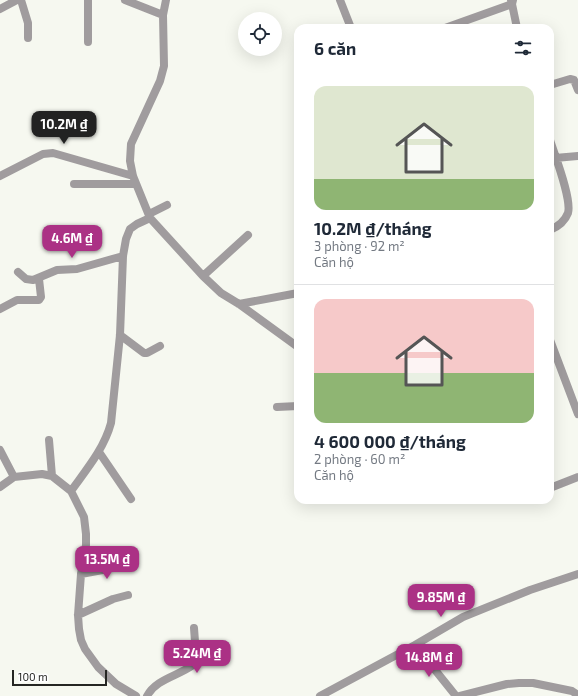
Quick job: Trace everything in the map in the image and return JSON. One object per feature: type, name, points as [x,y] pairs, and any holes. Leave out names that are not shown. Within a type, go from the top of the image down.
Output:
[{"type":"street","points":[[0,9],[17,0]]},
{"type":"street","points":[[21,0],[28,23],[28,38]]},
{"type":"street","points":[[88,0],[88,42]]},
{"type":"street","points":[[125,0],[163,15]]},
{"type":"street","points":[[166,0],[163,15],[164,66],[160,81],[131,144],[130,161],[134,180],[149,216],[203,276],[221,293],[239,304],[294,344]]},
{"type":"street","points":[[340,0],[349,24]]},
{"type":"street","points":[[455,24],[512,1],[516,24]]},
{"type":"street","points":[[554,84],[570,79],[574,80],[578,90]]},
{"type":"street","points":[[0,176],[44,154],[53,153],[134,180]]},
{"type":"street","points":[[554,154],[568,196],[569,208],[565,219],[554,228]]},
{"type":"street","points":[[555,158],[578,156]]},
{"type":"street","points":[[74,184],[134,180]]},
{"type":"street","points":[[71,491],[99,452],[105,441],[111,423],[120,335],[123,256],[126,239],[130,229],[167,205]]},
{"type":"street","points":[[203,276],[248,235]]},
{"type":"street","points":[[18,272],[30,280],[39,279],[56,270],[77,269],[123,256]]},
{"type":"street","points":[[0,309],[17,300],[39,300],[41,297],[39,279]]},
{"type":"street","points":[[239,304],[294,293]]},
{"type":"street","points":[[120,335],[144,353],[147,353],[160,346]]},
{"type":"street","points":[[554,350],[577,409]]},
{"type":"street","points":[[277,407],[294,406]]},
{"type":"street","points":[[49,440],[52,476]]},
{"type":"street","points":[[0,450],[14,477]]},
{"type":"street","points":[[99,452],[131,499]]},
{"type":"street","points":[[0,487],[14,477],[47,474],[52,476],[71,491],[80,508],[85,526],[86,545],[81,574],[78,615],[81,640],[92,660],[98,667],[116,684],[136,696]]},
{"type":"street","points":[[554,486],[578,477]]},
{"type":"street","points":[[81,574],[108,569],[126,561]]},
{"type":"street","points":[[320,696],[415,645],[463,617],[530,590],[578,574]]},
{"type":"street","points":[[78,615],[113,599],[128,595]]},
{"type":"street","points":[[147,696],[157,684],[193,665],[196,655],[194,628]]},
{"type":"street","points":[[415,645],[456,696]]},
{"type":"street","points":[[460,696],[507,684],[519,683],[533,683],[572,691],[578,695]]}]
